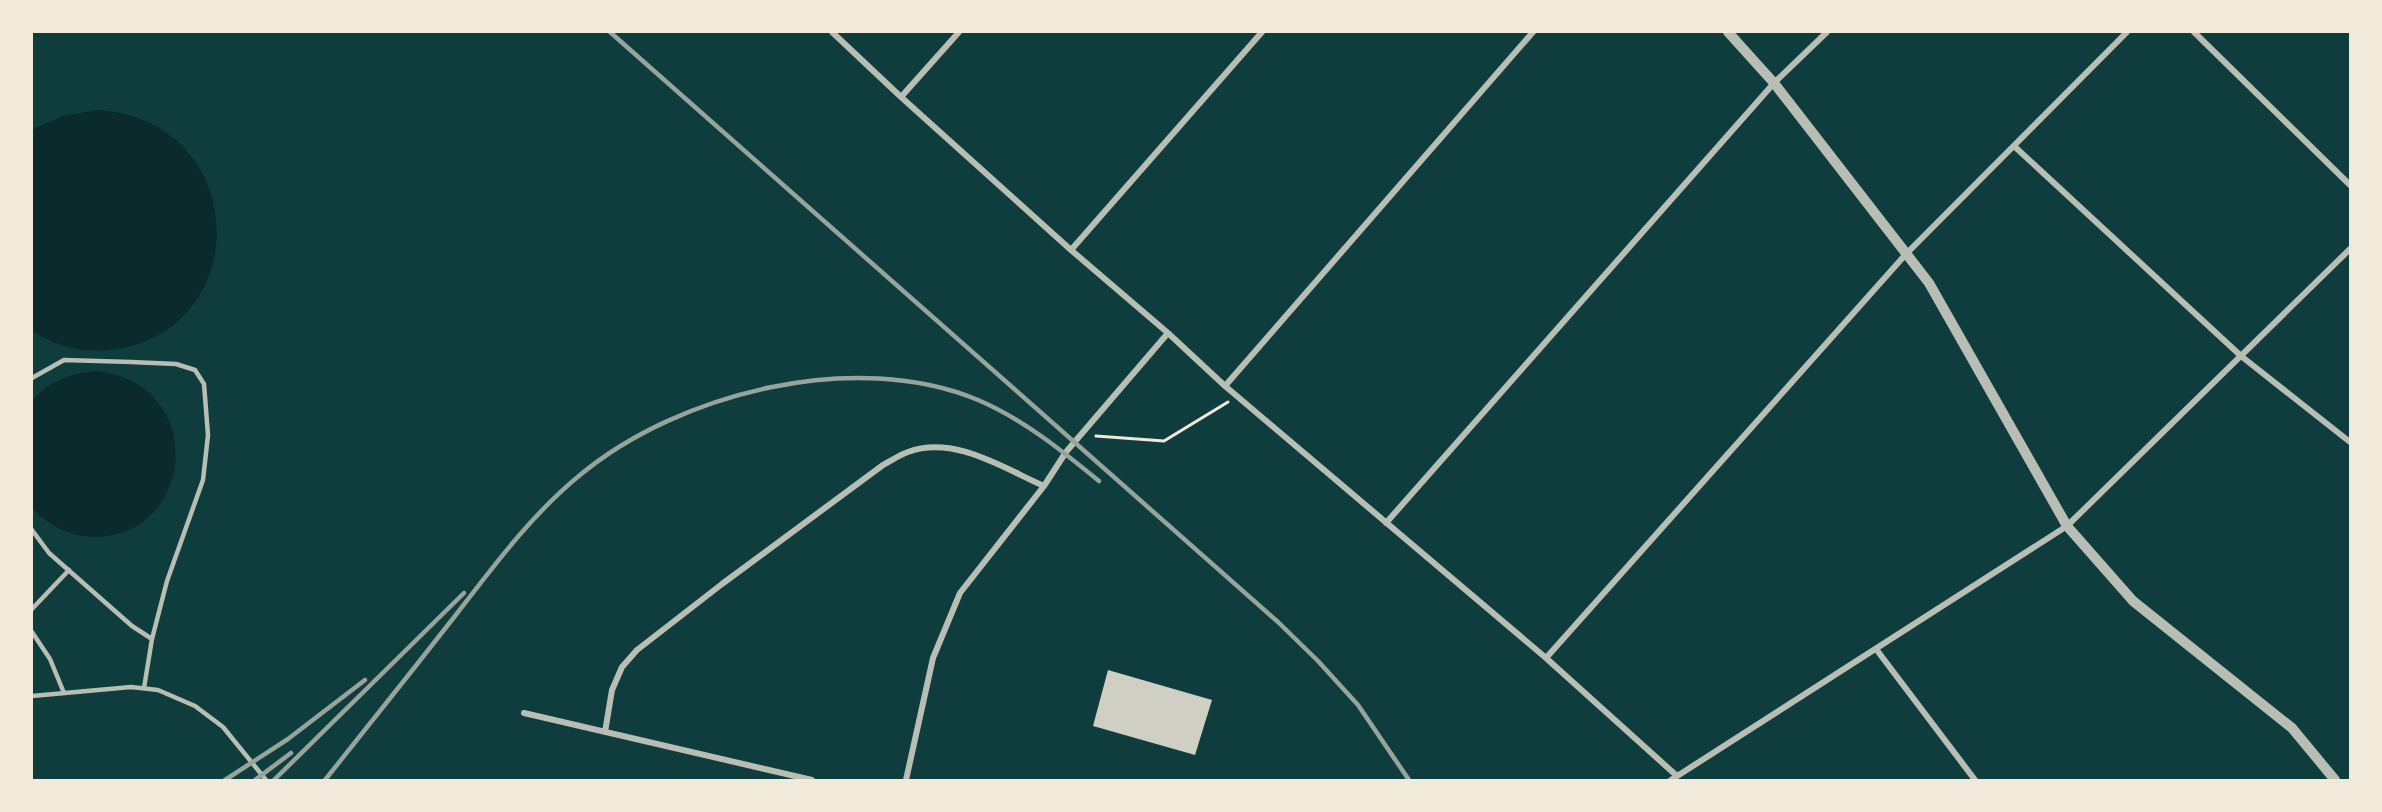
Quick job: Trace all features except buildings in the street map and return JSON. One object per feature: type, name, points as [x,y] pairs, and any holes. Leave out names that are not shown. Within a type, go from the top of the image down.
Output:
[{"type":"street","points":[[831,32],[1225,386],[1546,658],[1677,776]]},
{"type":"street","points":[[901,97],[959,32]]},
{"type":"street","points":[[1071,250],[1262,32]]},
{"type":"street","points":[[1225,386],[1533,32]]},
{"type":"street","points":[[1728,32],[1774,83],[1929,283],[2067,526],[2133,601],[2292,728],[2335,780]]},
{"type":"street","points":[[1386,523],[1774,83],[1827,32]]},
{"type":"street","points":[[1546,658],[1906,255],[2127,32]]},
{"type":"street","points":[[2194,32],[2350,185]]},
{"type":"street","points":[[2014,146],[2241,356],[2350,442]]},
{"type":"street","points":[[1671,780],[2067,526],[2350,249]]},
{"type":"street","points":[[906,780],[933,658],[960,593],[1044,486],[1066,452],[1168,333]]},
{"type":"street","points":[[605,732],[612,690],[622,667],[637,650],[883,465],[908,452],[937,447],[962,450],[1044,486]]},
{"type":"street","points":[[1876,649],[1976,780]]},
{"type":"street","points":[[524,713],[782,777],[812,780]]},
{"type":"lane","points":[[32,378],[64,360],[131,362],[176,364],[195,370],[204,384],[208,435],[203,480],[167,581],[152,639],[144,688]]},
{"type":"lane","points":[[32,530],[49,553],[132,626],[152,639]]},
{"type":"lane","points":[[32,609],[69,570]]},
{"type":"lane","points":[[32,632],[50,659],[64,693]]},
{"type":"lane","points":[[32,696],[131,687],[158,690],[195,706],[223,727],[266,780]]},
{"type":"path","points":[[1080,435],[1164,441],[1238,396]]},
{"type":"water","points":[[97,110],[148,122],[185,149],[208,186],[217,227],[211,269],[192,307],[158,335],[100,351],[59,344],[32,331],[32,130],[63,116]]},
{"type":"water","points":[[97,371],[133,382],[158,403],[172,430],[176,460],[169,489],[152,514],[126,531],[92,537],[59,528],[44,520],[32,508],[32,401],[46,388],[61,379]]},
{"type":"railway","points":[[610,32],[1278,622],[1358,705],[1409,780]]},
{"type":"railway","points":[[325,780],[498,560],[545,507],[580,475],[621,446],[667,421],[718,401],[771,387],[825,379],[878,379],[930,385],[978,400],[1011,416],[1056,447],[1099,481]]},
{"type":"railway","points":[[274,780],[464,593]]},
{"type":"railway","points":[[225,780],[288,739],[365,680]]},
{"type":"railway","points":[[255,780],[291,753]]}]
